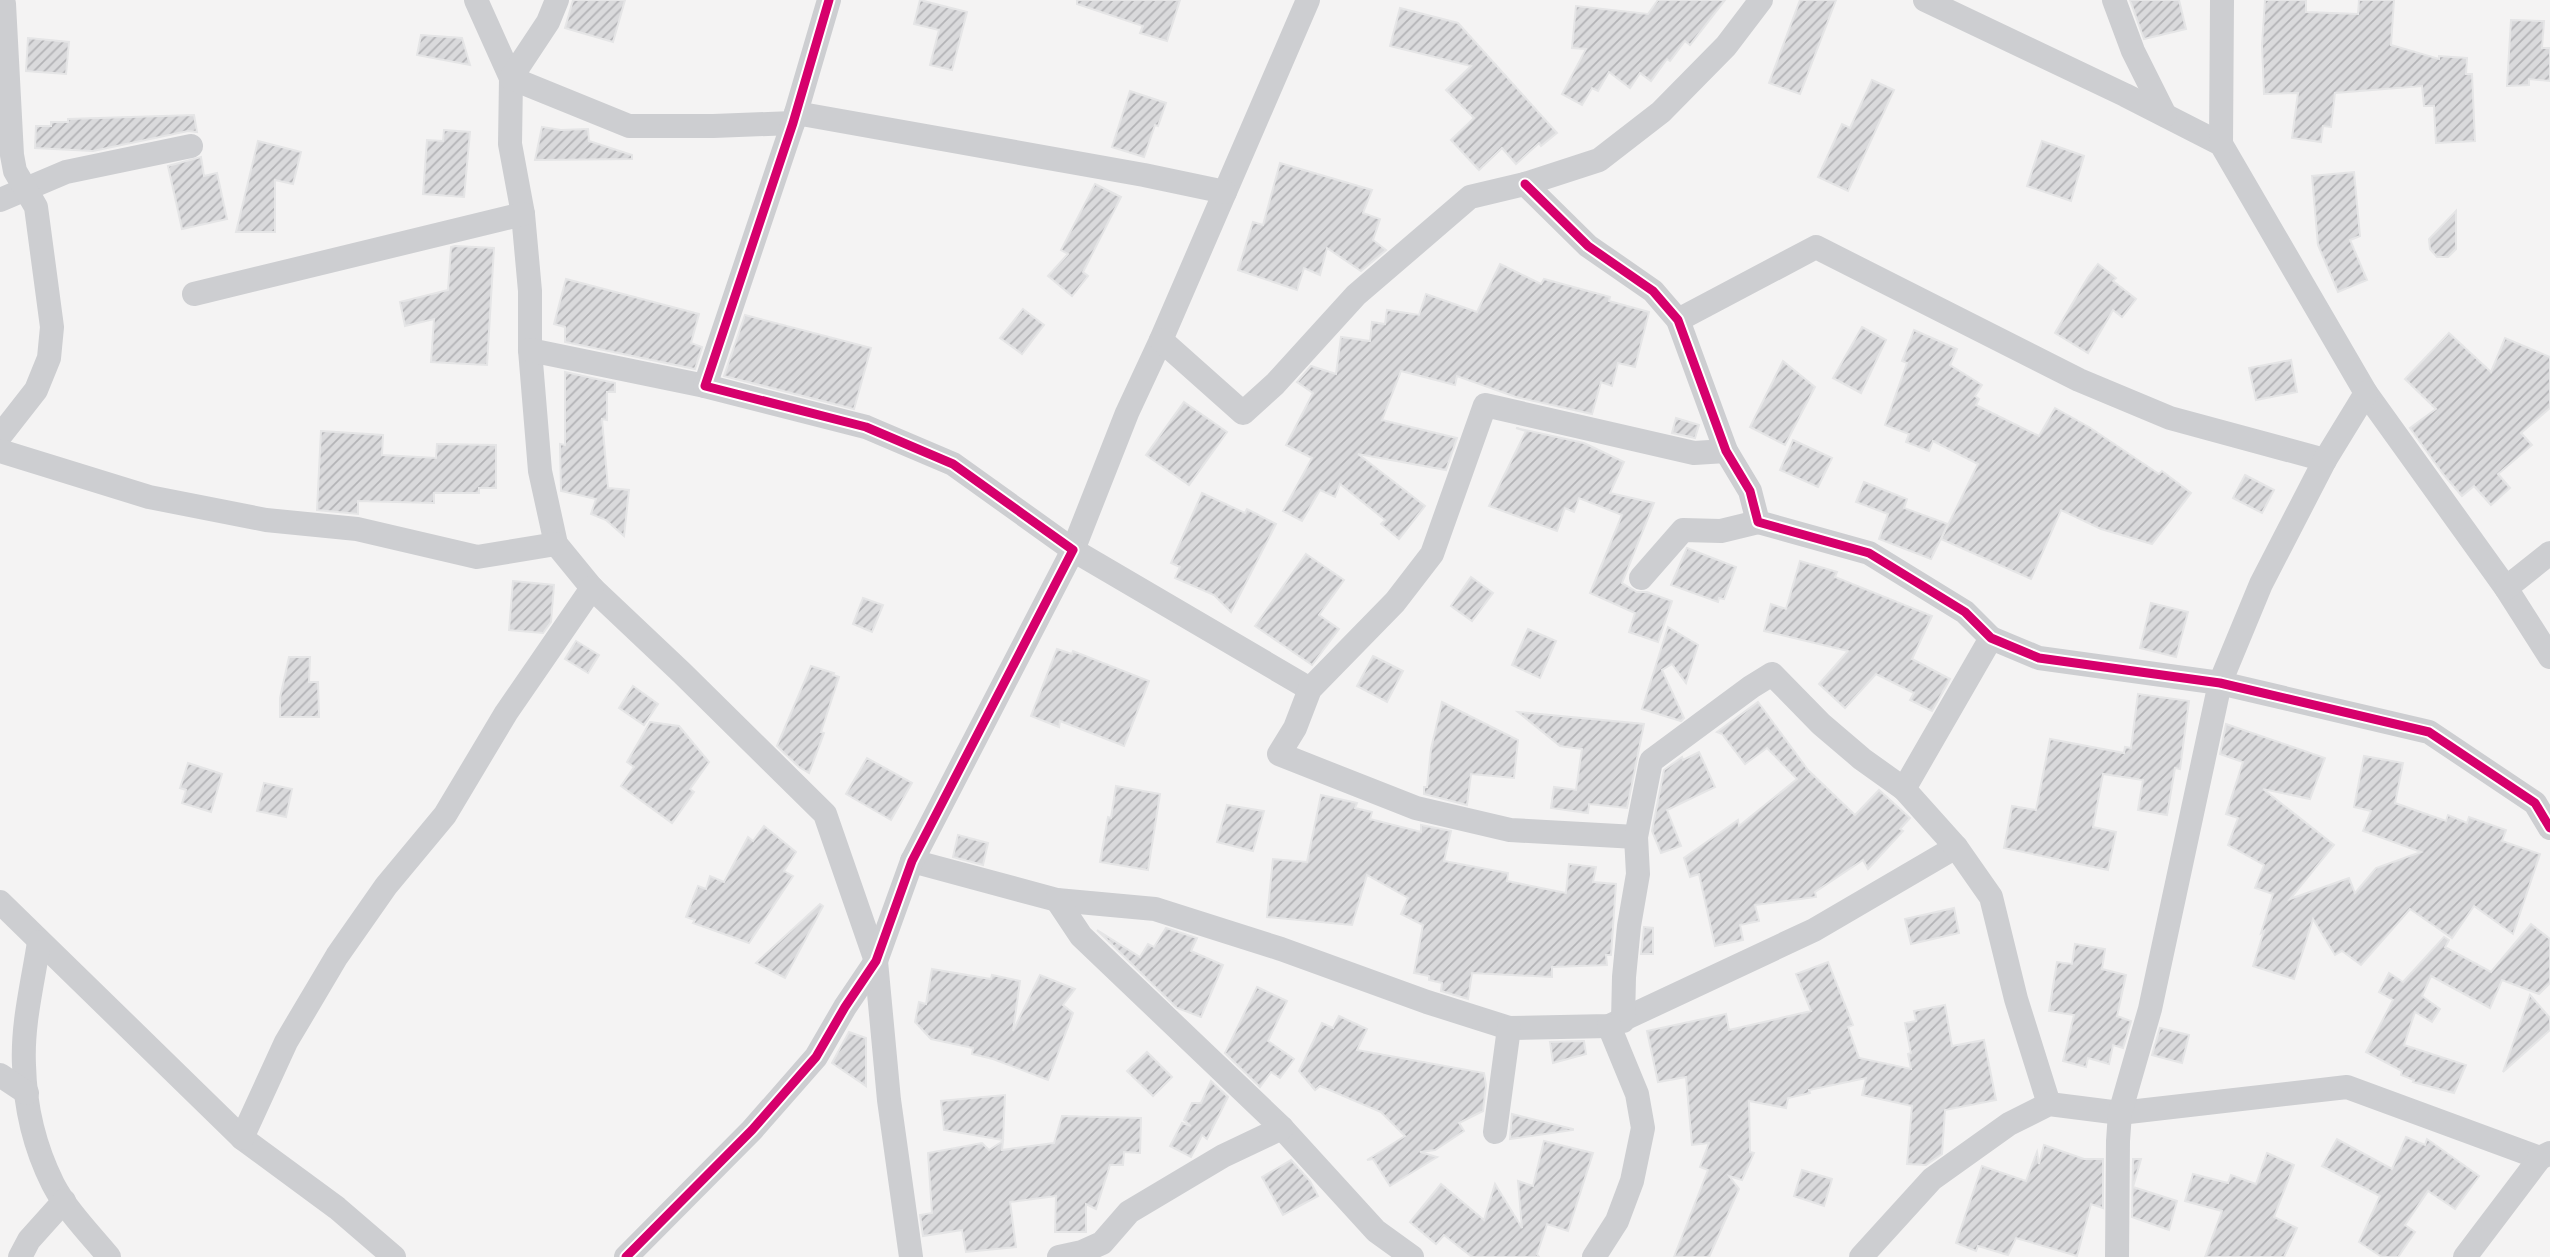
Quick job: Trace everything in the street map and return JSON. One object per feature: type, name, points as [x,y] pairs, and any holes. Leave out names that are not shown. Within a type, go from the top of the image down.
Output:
[{"type":"street","points":[[476,0],[510,78],[510,144],[523,214],[540,471],[556,544],[592,588],[825,814],[876,961],[889,1100],[911,1257]]},
{"type":"street","points":[[510,78],[548,22],[557,0]]},
{"type":"street","points":[[705,386],[794,118],[829,0]]},
{"type":"street","points":[[626,1257],[752,1130],[816,1057],[876,961],[912,861],[1073,550],[1127,413],[1308,0]]},
{"type":"street","points":[[1161,340],[1243,413],[1275,384],[1356,295],[1470,197],[1525,184],[1599,160],[1661,113],[1726,46],[1761,0]]},
{"type":"street","points":[[1925,0],[2221,144]]},
{"type":"street","points":[[2115,0],[2133,51],[2165,116]]},
{"type":"street","points":[[2222,0],[2221,144],[2366,393],[2506,588],[2550,657]]},
{"type":"street","points":[[0,436],[36,390],[49,358],[52,327],[39,224],[32,197],[15,171],[12,155],[9,3]]},
{"type":"street","points":[[510,78],[629,126],[713,126],[794,118],[1144,175],[1224,192]]},
{"type":"street","points":[[0,200],[66,172],[191,146]]},
{"type":"street","points":[[1525,184],[1588,246],[1653,291],[1678,320],[1726,451],[1750,491],[1758,522]]},
{"type":"street","points":[[194,294],[523,214]]},
{"type":"street","points":[[1678,320],[1816,247],[2079,380],[2170,418],[2325,460]]},
{"type":"street","points":[[530,350],[705,386],[866,427],[953,464],[1073,550],[1310,689]]},
{"type":"street","points":[[2117,1257],[2120,1113],[2150,1009],[2220,683],[2261,584],[2325,460],[2366,393]]},
{"type":"street","points":[[1636,837],[1510,830],[1416,808],[1279,754],[1294,728],[1310,689],[1395,602],[1432,554],[1485,405],[1694,453],[1726,451]]},
{"type":"street","points":[[0,451],[149,497],[266,520],[357,529],[477,557],[556,544]]},
{"type":"street","points":[[1641,578],[1683,530],[1721,531],[1758,522],[1869,553],[1965,612],[1991,638],[2039,658],[2220,683],[2429,732],[2542,796],[2550,828]]},
{"type":"street","points":[[2506,588],[2550,553]]},
{"type":"street","points":[[242,1138],[286,1042],[337,956],[386,886],[445,815],[506,713],[592,588]]},
{"type":"street","points":[[1904,789],[1991,638]]},
{"type":"street","points":[[1594,1257],[1617,1221],[1632,1181],[1643,1128],[1637,1094],[1616,1024],[1639,874],[1636,837],[1651,761],[1772,674],[1821,724],[1862,760],[1904,789],[1956,847],[1991,897],[2016,999],[2049,1104]]},
{"type":"street","points":[[912,861],[1057,900],[1155,909],[1281,949],[1427,1003],[1508,1028],[1616,1024],[1814,930],[1956,847]]},
{"type":"street","points":[[1057,900],[1081,936],[1282,1128],[1376,1231],[1412,1257]]},
{"type":"street","points":[[0,902],[242,1138],[337,1208],[394,1257]]},
{"type":"street","points":[[39,942],[24,1064],[33,1133],[53,1184],[109,1257]]},
{"type":"street","points":[[1495,1132],[1508,1028]]},
{"type":"street","points":[[0,1075],[27,1093]]},
{"type":"street","points":[[1861,1257],[1932,1179],[2009,1124],[2049,1104],[2120,1113],[2347,1087],[2545,1155],[2465,1257]]},
{"type":"street","points":[[1075,1255],[1102,1243],[1129,1212],[1223,1156],[1282,1128]]},
{"type":"street","points":[[20,1257],[29,1240],[64,1201]]},
{"type":"building","points":[[573,0],[625,0],[613,42],[565,28]]},
{"type":"building","points":[[920,0],[967,12],[952,70],[930,65],[939,30],[914,24]]},
{"type":"building","points":[[1077,0],[1180,0],[1167,41],[1140,33],[1143,26],[1077,4]]},
{"type":"building","points":[[1658,0],[1725,0],[1690,45],[1685,41],[1651,81],[1640,73],[1630,88],[1609,72],[1598,91],[1592,88],[1582,105],[1562,94],[1586,49],[1572,48],[1576,6],[1648,14]]},
{"type":"building","points":[[1800,0],[1836,0],[1800,94],[1769,83]]},
{"type":"building","points":[[2130,0],[2179,0],[2186,29],[2144,39]]},
{"type":"building","points":[[2265,0],[2306,0],[2306,12],[2358,14],[2359,0],[2394,0],[2391,45],[2439,59],[2439,56],[2467,58],[2466,74],[2472,74],[2475,141],[2436,143],[2434,106],[2424,106],[2422,86],[2335,93],[2331,127],[2323,126],[2321,142],[2292,138],[2298,93],[2264,94],[2262,45]]},
{"type":"building","points":[[1400,8],[1458,23],[1557,133],[1541,146],[1539,143],[1516,164],[1502,148],[1479,170],[1451,140],[1474,118],[1446,90],[1471,66],[1390,46]]},
{"type":"building","points":[[2511,20],[2544,21],[2542,48],[2550,48],[2550,81],[2529,79],[2529,85],[2507,86]]},
{"type":"building","points":[[421,35],[462,38],[470,65],[417,55]]},
{"type":"building","points":[[28,38],[69,42],[66,74],[26,71]]},
{"type":"building","points":[[1872,80],[1894,90],[1848,191],[1818,177],[1842,124],[1850,128]]},
{"type":"building","points":[[1130,91],[1166,103],[1144,157],[1112,147]]},
{"type":"building","points":[[194,115],[197,132],[188,131],[93,151],[35,148],[36,126],[51,126],[51,122],[68,122],[68,119]]},
{"type":"building","points":[[542,127],[561,130],[588,129],[589,141],[632,155],[632,159],[535,160]]},
{"type":"building","points":[[444,130],[470,132],[464,197],[423,194],[427,140],[443,141]]},
{"type":"building","points":[[258,141],[301,152],[293,184],[275,180],[275,232],[236,232]]},
{"type":"building","points":[[2042,141],[2084,156],[2071,201],[2027,186]]},
{"type":"building","points":[[201,157],[204,176],[217,173],[227,219],[182,229],[168,166]]},
{"type":"building","points":[[1280,163],[1372,190],[1363,213],[1380,219],[1373,240],[1386,250],[1361,271],[1327,248],[1320,275],[1304,268],[1297,290],[1238,270],[1253,222],[1263,225]]},
{"type":"building","points":[[2354,172],[2360,236],[2350,240],[2367,280],[2338,292],[2318,245],[2312,176]]},
{"type":"building","points":[[1095,184],[1121,197],[1083,272],[1088,276],[1072,296],[1048,276],[1068,254],[1061,250]]},
{"type":"building","points":[[2456,211],[2456,249],[2448,257],[2437,257],[2430,249],[2429,239]]},
{"type":"building","points":[[451,247],[494,248],[487,365],[431,362],[434,319],[405,326],[400,302],[448,290]]},
{"type":"building","points":[[1500,264],[1541,284],[1544,279],[1610,297],[1609,301],[1649,312],[1635,367],[1618,363],[1612,386],[1601,382],[1592,414],[1516,397],[1457,376],[1455,385],[1401,371],[1382,420],[1457,438],[1446,470],[1358,454],[1425,506],[1399,539],[1381,524],[1385,520],[1340,484],[1335,497],[1320,490],[1302,521],[1283,511],[1312,458],[1286,445],[1313,393],[1297,382],[1311,366],[1336,374],[1341,337],[1370,341],[1372,322],[1385,324],[1387,310],[1419,315],[1426,294],[1477,312]]},
{"type":"building","points":[[2098,264],[2116,278],[2113,281],[2136,299],[2122,317],[2113,310],[2088,353],[2055,333]]},
{"type":"building","points":[[566,279],[699,314],[691,343],[702,347],[695,369],[565,342],[565,327],[554,324]]},
{"type":"building","points":[[1023,309],[1044,325],[1022,354],[1000,338]]},
{"type":"building","points":[[745,315],[871,348],[854,409],[724,376]]},
{"type":"building","points":[[1862,327],[1886,340],[1861,393],[1833,378]]},
{"type":"building","points":[[1914,330],[1957,349],[1950,365],[1982,385],[1975,396],[1979,399],[1976,405],[2039,436],[2055,408],[2089,427],[2159,474],[2162,471],[2191,493],[2152,544],[2101,529],[2061,510],[2031,579],[1941,539],[1978,464],[1933,441],[1929,451],[1906,442],[1909,434],[1885,425],[1907,363],[1902,361]]},
{"type":"building","points":[[2449,333],[2491,372],[2505,338],[2550,357],[2550,408],[2521,433],[2532,445],[2498,474],[2510,488],[2491,505],[2474,486],[2462,496],[2410,428],[2436,409],[2405,379]]},
{"type":"building","points":[[2291,360],[2297,392],[2256,400],[2249,368]]},
{"type":"building","points":[[1783,361],[1815,387],[1785,445],[1750,427]]},
{"type":"building","points":[[565,372],[615,383],[615,392],[607,392],[607,420],[602,419],[608,488],[629,490],[624,536],[606,520],[591,514],[596,499],[561,491],[560,444],[565,445]]},
{"type":"building","points":[[1184,402],[1227,432],[1189,485],[1146,455]]},
{"type":"building","points":[[1676,418],[1699,425],[1695,438],[1672,433]]},
{"type":"building","points":[[1516,428],[1584,443],[1624,462],[1610,493],[1654,503],[1622,583],[1637,592],[1647,592],[1672,601],[1658,642],[1629,632],[1635,613],[1590,593],[1622,515],[1579,498],[1574,512],[1565,508],[1557,531],[1489,506],[1526,431]]},
{"type":"building","points":[[321,431],[383,435],[382,455],[436,458],[437,444],[496,445],[496,488],[479,488],[479,493],[434,493],[434,503],[358,501],[358,514],[317,510]]},
{"type":"building","points":[[1793,440],[1832,458],[1818,487],[1780,470]]},
{"type":"building","points":[[2245,475],[2274,490],[2262,513],[2233,498]]},
{"type":"building","points":[[1864,482],[1907,499],[1904,508],[1948,524],[1931,559],[1879,539],[1888,514],[1856,502]]},
{"type":"building","points":[[1202,493],[1245,513],[1247,509],[1276,524],[1231,612],[1214,595],[1175,578],[1180,567],[1171,563]]},
{"type":"building","points":[[1687,548],[1736,567],[1724,599],[1719,598],[1718,602],[1671,585]]},
{"type":"building","points":[[1306,554],[1344,580],[1319,615],[1339,629],[1312,665],[1255,626]]},
{"type":"building","points":[[1800,561],[1837,572],[1835,577],[1932,616],[1912,659],[1950,679],[1932,711],[1910,700],[1914,693],[1876,674],[1845,708],[1819,684],[1848,651],[1764,631],[1771,604],[1786,609]]},
{"type":"building","points":[[1471,577],[1493,593],[1472,621],[1451,606]]},
{"type":"building","points":[[513,581],[554,585],[551,622],[543,633],[509,630]]},
{"type":"building","points":[[863,598],[883,605],[872,632],[853,624]]},
{"type":"building","points":[[2151,603],[2188,612],[2176,657],[2140,648]]},
{"type":"building","points":[[1668,627],[1698,645],[1686,683],[1672,664],[1662,670],[1684,718],[1681,721],[1642,709]]},
{"type":"building","points":[[1528,629],[1556,641],[1540,678],[1512,665]]},
{"type":"building","points":[[576,641],[599,655],[588,673],[565,659]]},
{"type":"building","points":[[1057,649],[1072,654],[1073,651],[1149,681],[1124,746],[1060,721],[1059,727],[1031,716]]},
{"type":"building","points":[[1373,656],[1403,671],[1387,702],[1357,686]]},
{"type":"building","points":[[289,657],[310,657],[309,682],[318,682],[319,717],[280,717],[280,698]]},
{"type":"building","points":[[811,666],[839,677],[821,732],[824,733],[809,773],[777,746]]},
{"type":"building","points":[[633,686],[658,704],[644,725],[619,708]]},
{"type":"building","points":[[2138,694],[2189,701],[2180,769],[2175,768],[2167,815],[2138,810],[2143,780],[2103,774],[2093,827],[2116,832],[2108,870],[2004,848],[2012,806],[2036,810],[2050,739],[2124,753],[2125,747],[2131,748]]},
{"type":"building","points":[[1442,702],[1518,740],[1514,778],[1471,774],[1467,805],[1424,794]]},
{"type":"building","points":[[1758,702],[1808,770],[1855,815],[1879,790],[1910,818],[1900,829],[1903,831],[1868,869],[1863,860],[1815,892],[1816,897],[1755,905],[1759,921],[1740,925],[1743,940],[1715,946],[1699,874],[1690,877],[1684,858],[1738,820],[1739,826],[1797,779],[1767,748],[1745,764],[1722,734],[1717,732]]},
{"type":"building","points":[[1518,712],[1644,724],[1627,808],[1589,804],[1588,813],[1551,808],[1554,787],[1576,790],[1582,749],[1560,746]]},
{"type":"building","points":[[650,722],[679,726],[709,762],[690,789],[694,792],[672,823],[621,786],[634,767],[627,762]]},
{"type":"building","points":[[2226,724],[2325,758],[2310,799],[2263,789],[2334,845],[2290,899],[2349,878],[2355,893],[2376,868],[2421,852],[2363,831],[2371,811],[2354,807],[2364,756],[2403,763],[2395,803],[2446,821],[2448,815],[2467,823],[2469,817],[2506,830],[2502,841],[2540,854],[2513,934],[2474,906],[2452,938],[2410,909],[2361,965],[2342,951],[2335,955],[2313,919],[2294,979],[2253,966],[2273,894],[2255,888],[2264,865],[2228,845],[2238,818],[2226,814],[2243,762],[2220,754]]},
{"type":"building","points":[[1699,752],[1715,787],[1667,810],[1681,846],[1661,853],[1652,831],[1664,770],[1682,757],[1683,760]]},
{"type":"building","points":[[867,758],[912,783],[891,820],[846,794]]},
{"type":"building","points":[[188,763],[222,774],[211,812],[182,803],[186,790],[180,788]]},
{"type":"building","points":[[264,783],[292,789],[286,817],[257,811]]},
{"type":"building","points":[[1116,786],[1160,794],[1148,870],[1100,862]]},
{"type":"building","points":[[1321,795],[1357,803],[1355,808],[1372,812],[1370,819],[1421,832],[1421,825],[1451,831],[1444,861],[1508,873],[1507,881],[1566,893],[1569,864],[1596,867],[1593,882],[1616,884],[1611,955],[1606,955],[1607,965],[1552,967],[1552,977],[1472,973],[1468,999],[1441,991],[1442,983],[1429,980],[1429,976],[1414,973],[1423,925],[1401,914],[1408,898],[1367,875],[1352,925],[1267,917],[1273,859],[1307,862]]},
{"type":"building","points":[[1227,805],[1264,811],[1253,851],[1217,842]]},
{"type":"building","points":[[764,826],[796,852],[784,871],[793,876],[749,943],[693,923],[695,920],[686,917],[698,886],[706,889],[710,876],[724,882],[748,837],[753,841]]},
{"type":"building","points":[[958,835],[988,843],[983,865],[953,857]]},
{"type":"building","points":[[820,904],[823,906],[785,978],[756,963]]},
{"type":"building","points":[[1954,908],[1959,933],[1911,944],[1905,919]]},
{"type":"building","points":[[2531,924],[2550,939],[2550,983],[2539,994],[2502,980],[2490,1008],[2431,976],[2422,996],[2440,1009],[2432,1022],[2415,1012],[2404,1045],[2466,1065],[2454,1093],[2413,1082],[2414,1080],[2401,1075],[2402,1071],[2366,1052],[2393,1000],[2379,992],[2389,973],[2403,982],[2444,937],[2449,940],[2445,947],[2491,972]]},
{"type":"building","points":[[1644,927],[1653,928],[1653,954],[1641,954]]},
{"type":"building","points":[[1166,928],[1197,938],[1191,951],[1223,965],[1201,1017],[1177,1008],[1097,930],[1140,957],[1148,944],[1154,947]]},
{"type":"building","points":[[2075,944],[2105,949],[2102,969],[2126,975],[2117,1016],[2131,1021],[2123,1048],[2113,1045],[2109,1064],[2088,1058],[2086,1067],[2063,1061],[2074,1015],[2049,1011],[2057,962],[2072,964]]},
{"type":"building","points":[[1828,962],[1853,1025],[1848,1027],[1859,1058],[1911,1069],[1905,1023],[1916,1021],[1914,1011],[1945,1005],[1952,1046],[1984,1040],[1996,1100],[1945,1110],[1942,1154],[1926,1165],[1907,1164],[1912,1106],[1862,1095],[1866,1078],[1809,1090],[1810,1093],[1788,1098],[1786,1108],[1749,1101],[1750,1152],[1754,1153],[1742,1180],[1729,1176],[1739,1189],[1709,1257],[1674,1257],[1708,1170],[1700,1167],[1709,1143],[1692,1145],[1686,1077],[1658,1082],[1647,1031],[1726,1014],[1729,1030],[1811,1011],[1796,974]]},
{"type":"building","points":[[932,969],[991,979],[992,975],[1020,981],[1013,1031],[1040,975],[1075,989],[1063,1005],[1073,1013],[1048,1080],[972,1054],[973,1048],[931,1039],[915,1022],[919,1002],[926,1004]]},
{"type":"building","points":[[1257,987],[1287,1001],[1268,1041],[1294,1059],[1280,1078],[1271,1072],[1260,1087],[1225,1053]]},
{"type":"building","points":[[2530,995],[2550,1018],[2550,1030],[2503,1072]]},
{"type":"building","points":[[1339,1016],[1367,1029],[1357,1050],[1484,1073],[1486,1085],[1483,1111],[1459,1123],[1464,1131],[1435,1150],[1420,1152],[1437,1157],[1390,1186],[1373,1159],[1367,1160],[1405,1136],[1381,1112],[1320,1086],[1315,1090],[1299,1071],[1322,1023],[1333,1028]]},
{"type":"building","points":[[2160,1028],[2189,1035],[2182,1063],[2152,1055]]},
{"type":"building","points":[[849,1032],[866,1038],[866,1086],[832,1063]]},
{"type":"building","points":[[1584,1041],[1586,1054],[1553,1063],[1550,1042]]},
{"type":"building","points":[[1147,1052],[1172,1077],[1153,1096],[1127,1071]]},
{"type":"building","points":[[1211,1081],[1228,1097],[1207,1139],[1202,1135],[1191,1157],[1170,1146],[1182,1123],[1191,1126],[1184,1120],[1192,1103],[1201,1103]]},
{"type":"building","points":[[1005,1095],[1003,1140],[944,1130],[941,1101]]},
{"type":"building","points":[[1512,1114],[1573,1129],[1573,1130],[1510,1139]]},
{"type":"building","points":[[1062,1116],[1141,1118],[1140,1153],[1124,1152],[1123,1165],[1110,1165],[1096,1209],[1086,1204],[1086,1232],[1055,1232],[1056,1196],[1010,1202],[1016,1247],[966,1252],[962,1230],[923,1236],[920,1215],[932,1213],[928,1153],[982,1143],[989,1150],[1003,1141],[1002,1150],[1054,1143]]},
{"type":"building","points":[[2406,1137],[2425,1145],[2427,1139],[2479,1176],[2455,1209],[2428,1191],[2405,1225],[2415,1232],[2398,1257],[2382,1257],[2359,1242],[2380,1196],[2322,1166],[2337,1139],[2392,1169]]},
{"type":"building","points":[[1544,1141],[1593,1153],[1568,1231],[1547,1224],[1537,1254],[1539,1257],[1472,1257],[1444,1235],[1436,1244],[1410,1222],[1441,1184],[1484,1220],[1495,1184],[1522,1228],[1518,1181],[1533,1186]]},
{"type":"building","points":[[2044,1145],[2084,1159],[2103,1159],[2103,1208],[2091,1204],[2077,1256],[2016,1238],[2008,1255],[1978,1246],[1976,1251],[1956,1243],[1982,1166],[2026,1181],[2037,1152],[2039,1164]]},
{"type":"building","points":[[2267,1153],[2294,1165],[2274,1217],[2297,1228],[2284,1257],[2205,1257],[2222,1211],[2185,1201],[2193,1174],[2228,1183],[2231,1175],[2256,1184]]},
{"type":"building","points":[[2133,1159],[2141,1159],[2133,1187],[2177,1201],[2169,1230],[2132,1217]]},
{"type":"building","points":[[1291,1160],[1310,1181],[1318,1196],[1283,1215],[1262,1177]]},
{"type":"building","points":[[1802,1170],[1832,1179],[1824,1206],[1794,1196]]},
{"type":"cycle path","points":[[626,1257],[752,1130],[816,1057],[876,961],[912,861],[1073,550],[953,464],[866,427],[705,386],[793,123],[829,0]]},
{"type":"cycle path","points":[[1525,184],[1588,246],[1653,291],[1678,320],[1726,451],[1750,491],[1758,522],[1869,553],[1965,612],[1991,638],[2039,658],[2220,683],[2429,732],[2535,803],[2550,828]]}]
